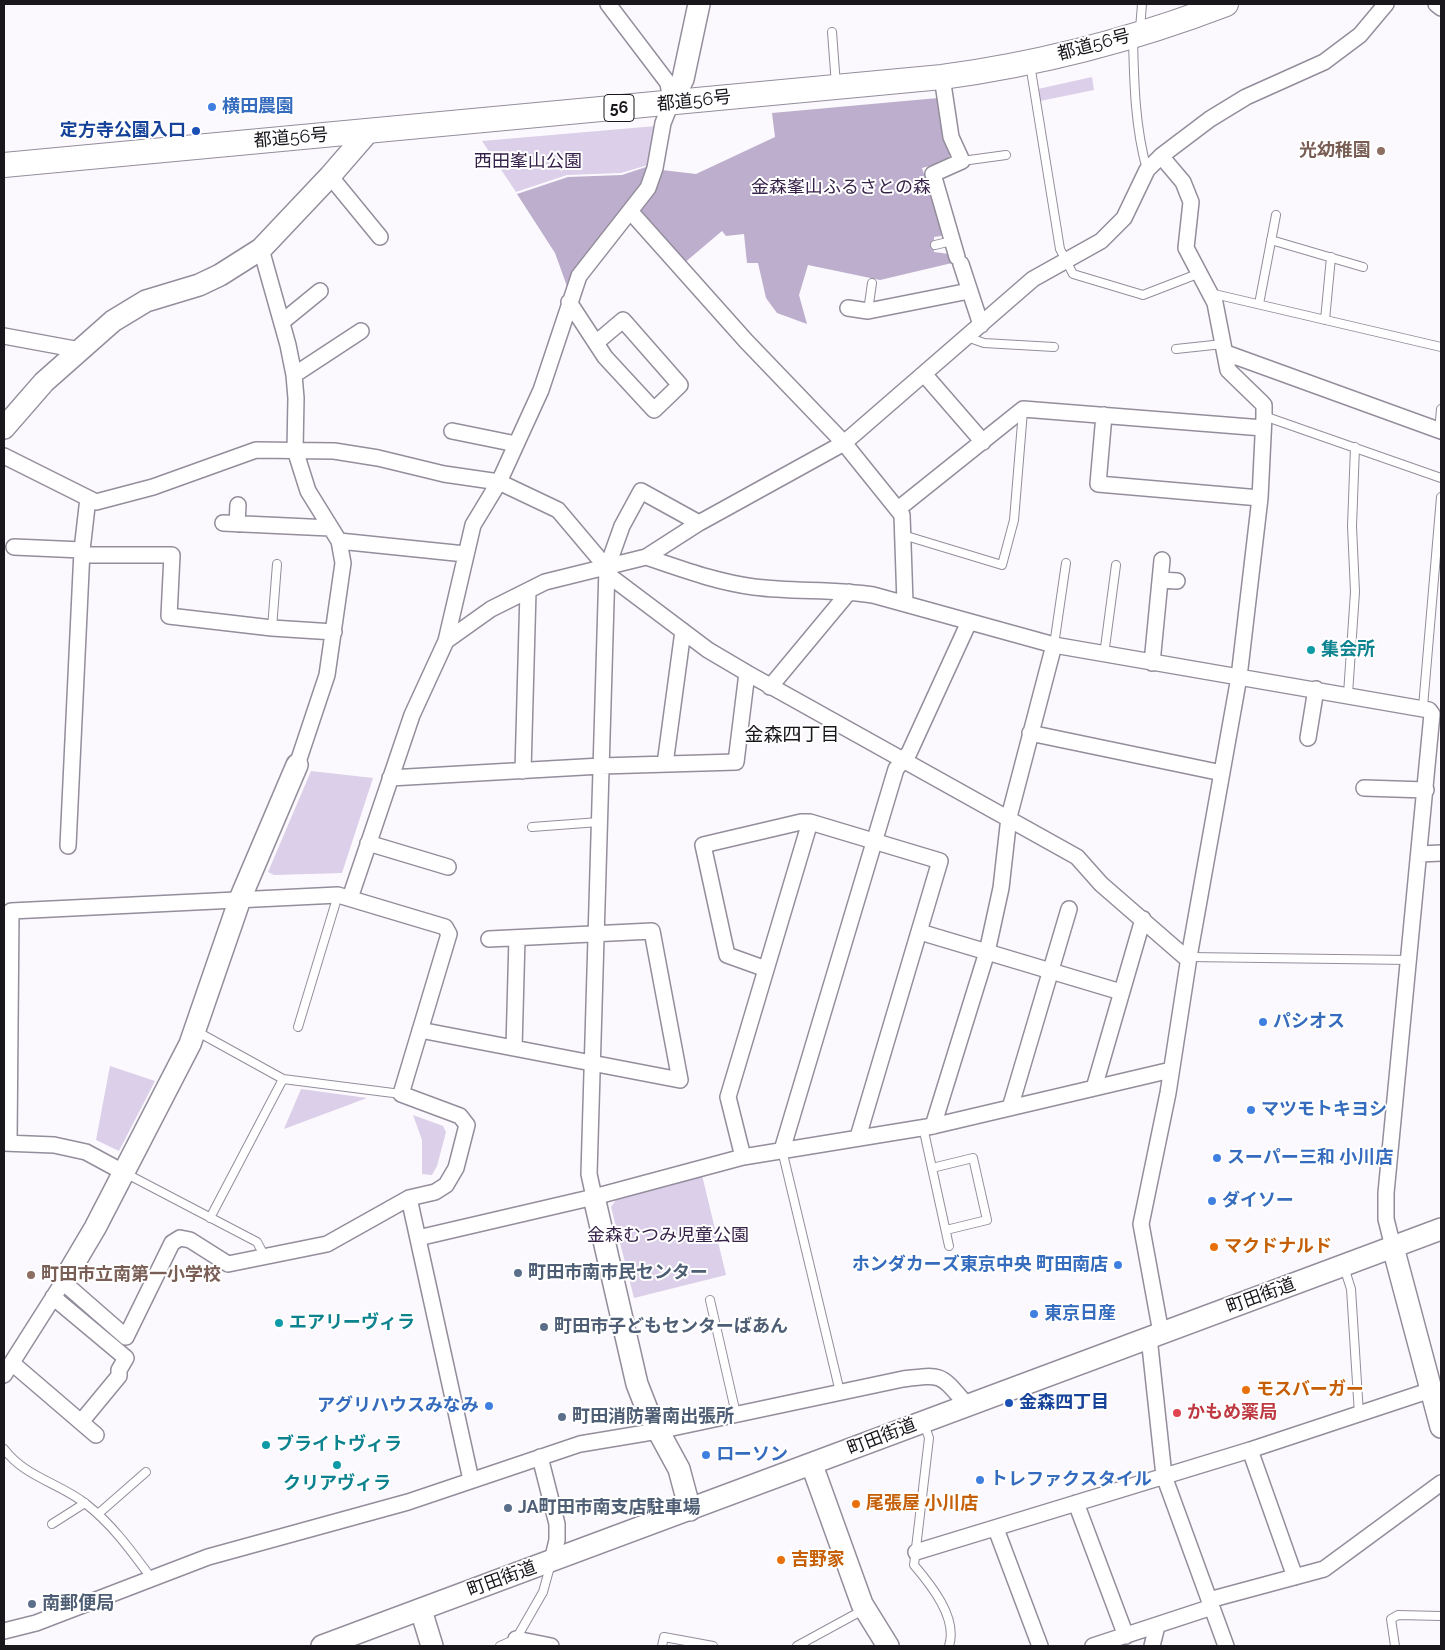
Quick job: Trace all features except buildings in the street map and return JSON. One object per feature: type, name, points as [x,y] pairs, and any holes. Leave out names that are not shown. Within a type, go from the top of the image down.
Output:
[{"type":"main road","name":"都道56号","points":[[4,165],[942,77],[1030,62],[1136,34],[1226,4]]},
{"type":"street","points":[[608,4],[668,83],[671,103]]},
{"type":"street","points":[[344,897],[368,843],[412,715],[446,640],[473,525],[499,482],[541,390],[579,276],[630,211],[650,181],[655,168],[663,123],[683,79],[699,4]]},
{"type":"street","points":[[446,640],[491,609],[545,582],[607,571],[646,557],[699,524],[844,443],[1033,279],[1101,241],[1124,218],[1147,170],[1160,156],[1210,119],[1246,97],[1324,62],[1360,35],[1386,4]]},
{"type":"street","points":[[1436,4],[1441,8]]},
{"type":"street","points":[[942,77],[951,137],[962,161],[933,174],[952,241],[981,325]]},
{"type":"street","points":[[4,428],[44,382],[113,321],[130,309],[162,294],[199,285],[220,275],[261,249],[330,176],[369,131]]},
{"type":"street","points":[[1160,156],[1183,182],[1191,202],[1186,248],[1210,293],[1230,374],[1264,405],[1260,498],[1239,677],[1189,957],[1171,1070],[1140,1224],[1155,1335],[1164,1476],[1226,1646]]},
{"type":"street","points":[[330,176],[380,237]]},
{"type":"street","points":[[630,211],[746,341],[844,443],[898,509],[902,515],[905,603]]},
{"type":"street","points":[[96,1435],[8,1369],[95,1228],[190,1044],[240,899],[296,765],[327,675],[334,632],[343,563],[339,541],[308,491],[295,450],[296,398],[294,375],[282,322],[261,249]]},
{"type":"street","points":[[282,322],[320,291]]},
{"type":"street","points":[[848,308],[868,311],[969,291]]},
{"type":"street","points":[[569,302],[604,357],[654,410],[680,385],[623,320],[596,342]]},
{"type":"street","points":[[294,375],[361,331]]},
{"type":"street","points":[[4,336],[80,350]]},
{"type":"street","points":[[1225,349],[1440,431]]},
{"type":"street","points":[[924,374],[983,442]]},
{"type":"street","points":[[898,509],[1023,409],[1104,415],[1263,422]]},
{"type":"street","points":[[1104,415],[1098,484],[1260,498]]},
{"type":"street","points":[[452,431],[516,444]]},
{"type":"street","points":[[4,456],[96,502],[153,487],[256,450],[334,451],[378,458],[444,474],[499,482],[558,510],[607,571],[683,631],[747,673],[902,761],[1009,817],[1077,857],[1101,884],[1189,957]]},
{"type":"street","points":[[690,1510],[678,1469],[648,1412],[629,1356],[589,1174],[607,571],[622,526],[640,492],[699,524]]},
{"type":"street","points":[[68,846],[82,552],[88,498]]},
{"type":"street","points":[[238,505],[230,523],[330,528]]},
{"type":"street","points":[[339,541],[465,554]]},
{"type":"street","points":[[14,547],[82,552],[172,555],[169,616],[272,628],[334,632]]},
{"type":"street","points":[[646,557],[712,580],[738,584],[850,592],[905,603],[1054,645],[1104,655],[1423,707],[1432,714],[1410,960],[1386,1193],[1386,1219],[1441,1427]]},
{"type":"street","points":[[1152,663],[1162,560]]},
{"type":"street","points":[[1160,580],[1178,582]]},
{"type":"street","points":[[523,771],[528,591]]},
{"type":"street","points":[[770,687],[850,592]]},
{"type":"street","points":[[782,1150],[896,768],[909,753],[969,622]]},
{"type":"street","points":[[665,764],[683,631]]},
{"type":"street","points":[[928,1126],[987,952],[1001,888],[1009,817],[1054,645]]},
{"type":"street","points":[[390,778],[601,766],[736,762],[747,673]]},
{"type":"street","points":[[1308,738],[1316,689]]},
{"type":"street","points":[[1030,733],[1222,773]]},
{"type":"street","points":[[1364,788],[1426,790]]},
{"type":"street","points":[[743,1157],[728,1096],[810,822]]},
{"type":"street","points":[[766,969],[727,955],[703,845],[810,822],[940,861],[858,1137]]},
{"type":"street","points":[[368,843],[448,867]]},
{"type":"street","points":[[1420,854],[1441,853]]},
{"type":"street","points":[[58,1289],[126,1337],[172,1243],[180,1238],[190,1240],[228,1264],[327,1244],[408,1198],[435,1192],[446,1185],[456,1168],[467,1125],[460,1116],[401,1094],[449,934],[445,927],[344,897],[240,899],[7,910],[6,1143],[54,1145],[86,1152],[123,1172]]},
{"type":"street","points":[[1010,1108],[1069,909]]},
{"type":"street","points":[[1094,1088],[1143,919]]},
{"type":"street","points":[[420,1030],[680,1080],[652,931],[489,939]]},
{"type":"street","points":[[920,932],[1121,992]]},
{"type":"street","points":[[514,1048],[517,938]]},
{"type":"street","points":[[418,1238],[594,1197],[743,1157],[928,1126],[1171,1070]]},
{"type":"street","points":[[408,1198],[471,1480]]},
{"type":"street","name":"町田街道","points":[[322,1646],[1441,1230]]},
{"type":"street","points":[[58,1289],[126,1358],[119,1370],[119,1376],[81,1422]]},
{"type":"street","points":[[4,1632],[36,1623],[208,1557],[408,1502],[580,1444],[658,1431],[840,1392],[930,1376],[946,1380],[967,1405]]},
{"type":"street","points":[[916,1552],[1250,1450],[1432,1390]]},
{"type":"street","points":[[1250,1450],[1295,1577]]},
{"type":"street","points":[[540,1457],[557,1524],[552,1561]]},
{"type":"street","points":[[812,1464],[848,1570],[864,1609],[888,1646]]},
{"type":"street","points":[[1094,1646],[1157,1626],[1210,1603],[1324,1569],[1441,1483]]},
{"type":"street","points":[[1076,1503],[1126,1636]]},
{"type":"street","points":[[996,1529],[1040,1646]]},
{"type":"street","points":[[421,1610],[432,1646]]},
{"type":"street","points":[[1152,1646],[1157,1626]]},
{"type":"street","points":[[516,1639],[551,1646]]},
{"type":"lane","points":[[1142,4],[1136,34],[1134,90],[1141,149],[1147,170]]},
{"type":"lane","points":[[832,32],[836,87]]},
{"type":"lane","points":[[1030,62],[1060,249],[1073,274],[1143,295],[1200,273]]},
{"type":"lane","points":[[962,161],[1006,155]]},
{"type":"lane","points":[[1259,304],[1276,215]]},
{"type":"lane","points":[[1271,240],[1363,267]]},
{"type":"lane","points":[[936,245],[952,241]]},
{"type":"lane","points":[[1325,320],[1331,258]]},
{"type":"lane","points":[[868,311],[872,282]]},
{"type":"lane","points":[[1210,293],[1441,347]]},
{"type":"lane","points":[[967,337],[984,343],[1054,347]]},
{"type":"lane","points":[[1176,349],[1225,349]]},
{"type":"lane","points":[[903,535],[1002,565],[1014,520],[1023,409]]},
{"type":"lane","points":[[1440,431],[1441,409]]},
{"type":"lane","points":[[1263,422],[1355,447],[1441,478]]},
{"type":"lane","points":[[1348,694],[1355,592],[1352,526],[1355,447]]},
{"type":"lane","points":[[1423,707],[1441,497]]},
{"type":"lane","points":[[1054,645],[1066,563]]},
{"type":"lane","points":[[272,628],[277,564]]},
{"type":"lane","points":[[1104,655],[1116,565]]},
{"type":"lane","points":[[532,827],[599,822]]},
{"type":"lane","points":[[298,1027],[344,897]]},
{"type":"lane","points":[[1189,957],[1410,960]]},
{"type":"lane","points":[[194,1030],[282,1079],[401,1094]]},
{"type":"lane","points":[[210,1218],[282,1079]]},
{"type":"lane","points":[[928,1126],[932,1168],[949,1246]]},
{"type":"lane","points":[[782,1150],[840,1392]]},
{"type":"lane","points":[[932,1168],[973,1158],[988,1220],[946,1230]]},
{"type":"lane","points":[[123,1172],[257,1242],[265,1256]]},
{"type":"lane","points":[[1344,1265],[1351,1289],[1359,1415]]},
{"type":"lane","points":[[710,1300],[736,1414]]},
{"type":"lane","points":[[923,1421],[929,1438],[914,1565],[927,1580],[949,1620],[949,1646]]},
{"type":"lane","points":[[4,1449],[36,1478],[85,1503],[114,1528],[152,1579]]},
{"type":"lane","points":[[98,1514],[146,1472]]},
{"type":"lane","points":[[52,1524],[85,1503]]},
{"type":"lane","points":[[500,1646],[516,1639],[543,1592],[552,1561]]},
{"type":"lane","points":[[797,1646],[864,1609]]},
{"type":"lane","points":[[1395,1646],[1391,1619],[1398,1615],[1441,1616]]},
{"type":"lane","points":[[662,1646],[664,1637],[713,1646]]},
{"type":"green space","points":[[1092,77],[1094,90],[1040,101],[1038,89]]},
{"type":"green space","name":"金森峯山ふるさとの森","points":[[938,98],[943,140],[950,154],[948,161],[922,168],[939,220],[944,228],[941,236],[934,237],[934,252],[949,254],[952,263],[880,280],[808,265],[799,295],[807,324],[777,313],[766,298],[758,263],[747,263],[744,234],[726,236],[722,231],[683,264],[637,214],[653,195],[662,170],[696,174],[775,137],[772,113]]},
{"type":"green space","name":"西田峯山公園","points":[[656,126],[648,165],[621,173],[567,175],[516,192],[482,141]]},
{"type":"green space","points":[[649,166],[637,191],[574,273],[568,289],[555,253],[517,194],[568,177],[622,175]]},
{"type":"green space","points":[[311,771],[373,778],[342,873],[274,875],[268,872]]},
{"type":"green space","points":[[110,1066],[155,1081],[119,1151],[96,1140]]},
{"type":"green space","points":[[301,1089],[367,1098],[284,1129]]},
{"type":"green space","points":[[413,1115],[443,1126],[446,1132],[437,1166],[432,1175],[422,1174],[422,1140]]},
{"type":"green space","name":"金森むつみ児童公園","points":[[702,1175],[726,1275],[634,1298],[611,1207],[618,1197]]},
{"type":"place","name":"横田農園","points":[[212,107]]},
{"type":"place","name":"定方寺公園入口","points":[[196,131]]},
{"type":"place","name":"光幼稚園","points":[[1381,151]]},
{"type":"place","name":"集会所","points":[[1311,650]]},
{"type":"place","name":"パシオス","points":[[1263,1022]]},
{"type":"place","name":"マツモトキヨシ","points":[[1251,1110]]},
{"type":"place","name":"スーパー三和 小川店","points":[[1217,1158]]},
{"type":"place","name":"ダイソー","points":[[1212,1201]]},
{"type":"place","name":"マクドナルド","points":[[1214,1247]]},
{"type":"place","name":"ホンダカーズ東京中央 町田南店","points":[[1118,1265]]},
{"type":"place","name":"町田市南市民センター","points":[[518,1273]]},
{"type":"place","name":"町田市立南第一小学校","points":[[31,1275]]},
{"type":"place","name":"東京日産","points":[[1034,1314]]},
{"type":"place","name":"エアリーヴィラ","points":[[279,1323]]},
{"type":"place","name":"町田市子どもセンターばあん","points":[[544,1327]]},
{"type":"place","name":"モスバーガー","points":[[1246,1390]]},
{"type":"place","name":"金森四丁目","points":[[1009,1403]]},
{"type":"place","name":"アグリハウスみなみ","points":[[489,1406]]},
{"type":"place","name":"かもめ薬局","points":[[1177,1413]]},
{"type":"place","name":"町田消防署南出張所","points":[[562,1417]]},
{"type":"place","name":"ブライトヴィラ","points":[[266,1445]]},
{"type":"place","name":"ローソン","points":[[706,1455]]},
{"type":"place","name":"クリアヴィラ","points":[[337,1465]]},
{"type":"place","name":"トレファクスタイル","points":[[980,1480]]},
{"type":"place","name":"尾張屋 小川店","points":[[856,1504]]},
{"type":"place","name":"JA町田市南支店駐車場","points":[[508,1508]]},
{"type":"place","name":"吉野家","points":[[781,1560]]},
{"type":"place","name":"南郵便局","points":[[32,1604]]},
{"type":"district","name":"金森四丁目","points":[[792,735]]}]
